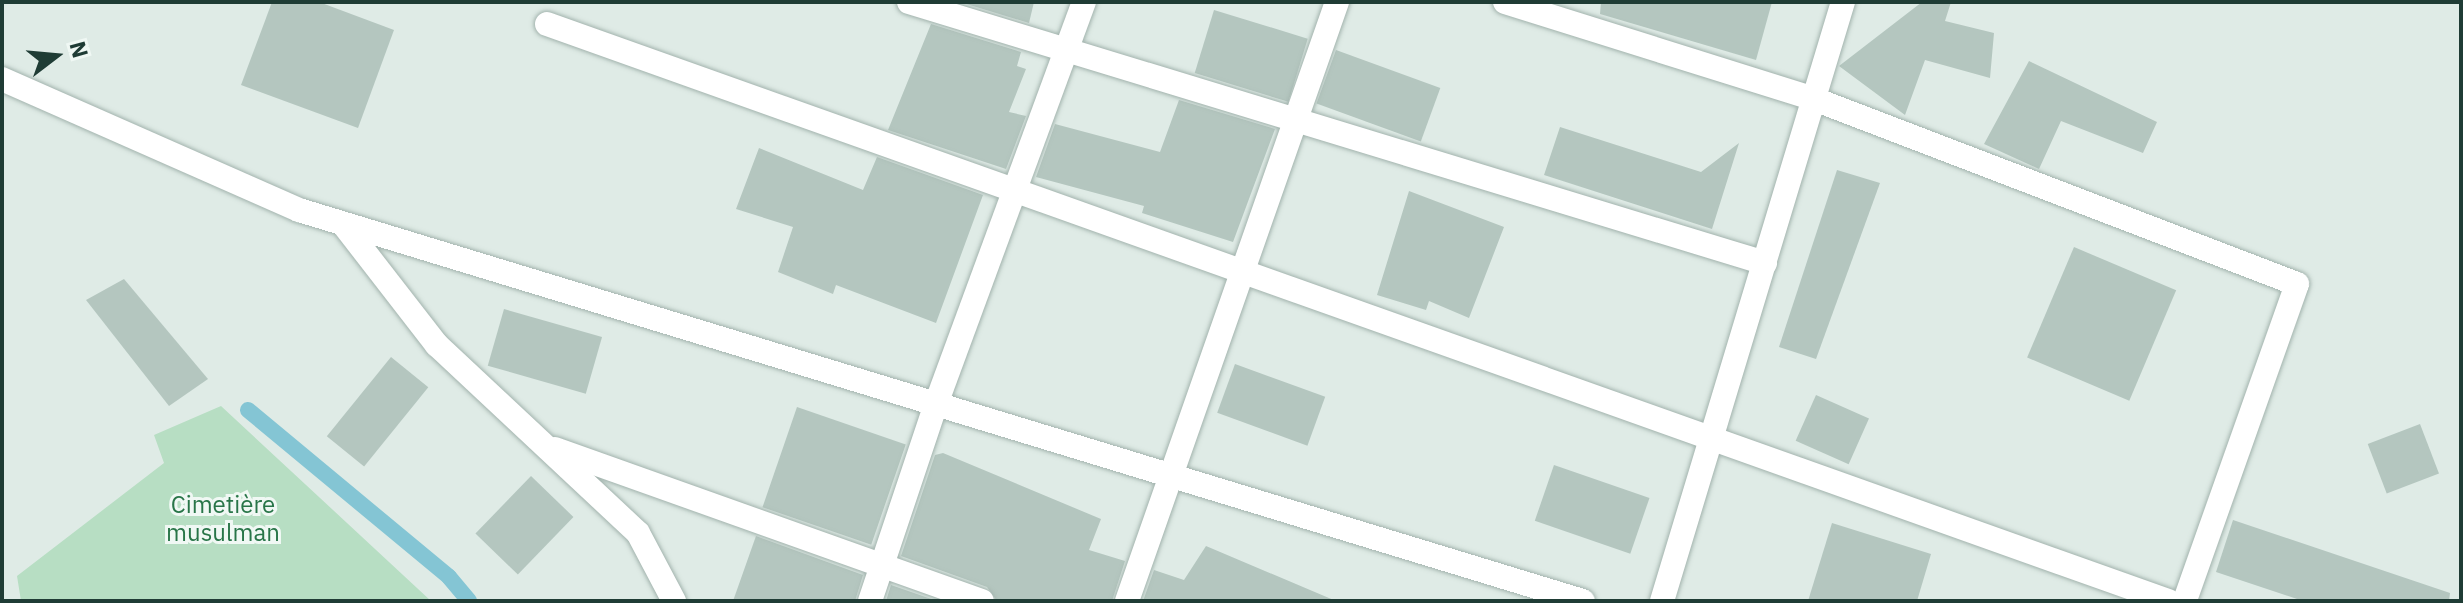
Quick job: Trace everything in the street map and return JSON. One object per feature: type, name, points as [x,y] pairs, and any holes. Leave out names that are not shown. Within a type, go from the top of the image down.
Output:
[{"type":"street","points":[[909,2],[1765,263]]},
{"type":"street","points":[[870,601],[936,404],[1084,2]]},
{"type":"street","points":[[1127,601],[1337,2]]},
{"type":"street","points":[[1505,2],[1814,99],[2297,284],[2185,601]]},
{"type":"street","points":[[1662,601],[1843,2]]},
{"type":"street","points":[[547,24],[2168,601]]},
{"type":"street","points":[[2,79],[299,210],[1583,601]]},
{"type":"street","points":[[343,224],[437,345],[638,533],[674,601]]},
{"type":"street","points":[[548,446],[982,601]]},
{"type":"green space","name":"Cimetière musulman","points":[[221,406],[431,601],[21,601],[17,576],[164,463],[154,435]]},
{"type":"building","points":[[272,2],[319,2],[394,30],[358,128],[241,85]]},
{"type":"building","points":[[960,2],[1034,2],[1029,23]]},
{"type":"building","points":[[1601,2],[1772,2],[1756,60],[1600,14]]},
{"type":"building","points":[[1922,2],[1951,2],[1945,21],[1994,33],[1990,78],[1925,60],[1905,115],[1839,66]]},
{"type":"building","points":[[1214,10],[1308,39],[1288,102],[1195,73]]},
{"type":"building","points":[[931,24],[1021,52],[1017,66],[1026,69],[1009,112],[1026,116],[1006,169],[888,130]]},
{"type":"building","points":[[1336,50],[1440,88],[1421,142],[1317,104]]},
{"type":"building","points":[[2029,61],[2157,122],[2143,153],[2061,121],[2039,169],[1984,144]]},
{"type":"building","points":[[1179,100],[1275,129],[1233,242],[1142,213],[1144,206],[1036,177],[1055,124],[1160,152]]},
{"type":"building","points":[[1560,127],[1701,172],[1739,143],[1712,229],[1544,175]]},
{"type":"building","points":[[759,148],[863,190],[877,157],[983,195],[936,323],[836,285],[833,294],[778,272],[793,227],[736,209]]},
{"type":"building","points":[[1837,170],[1880,183],[1816,359],[1779,347]]},
{"type":"building","points":[[1409,191],[1504,227],[1469,318],[1429,301],[1426,310],[1377,295]]},
{"type":"building","points":[[2074,247],[2176,290],[2129,401],[2027,357]]},
{"type":"building","points":[[124,279],[208,379],[169,406],[86,300]]},
{"type":"building","points":[[504,309],[602,337],[586,394],[488,366]]},
{"type":"building","points":[[391,357],[428,387],[364,466],[327,436]]},
{"type":"building","points":[[1235,364],[1325,397],[1307,446],[1217,413]]},
{"type":"building","points":[[1816,395],[1869,419],[1849,464],[1796,441]]},
{"type":"building","points":[[797,407],[906,444],[871,545],[762,507]]},
{"type":"building","points":[[2420,424],[2439,473],[2387,494],[2368,444]]},
{"type":"building","points":[[943,453],[1101,519],[1089,550],[1125,561],[1112,601],[997,601],[987,587],[901,556],[935,455]]},
{"type":"building","points":[[1554,465],[1649,498],[1630,554],[1535,521]]},
{"type":"building","points":[[531,476],[573,517],[518,575],[475,534]]},
{"type":"building","points":[[2233,520],[2450,593],[2449,601],[2303,601],[2216,572]]},
{"type":"building","points":[[1832,523],[1931,554],[1917,601],[1808,601]]},
{"type":"building","points":[[756,536],[863,575],[855,601],[733,601]]},
{"type":"building","points":[[1206,546],[1336,601],[1143,601],[1154,570],[1184,580]]},
{"type":"building","points":[[891,585],[937,601],[886,601]]},
{"type":"waterway","points":[[248,410],[449,577],[469,601]]}]
